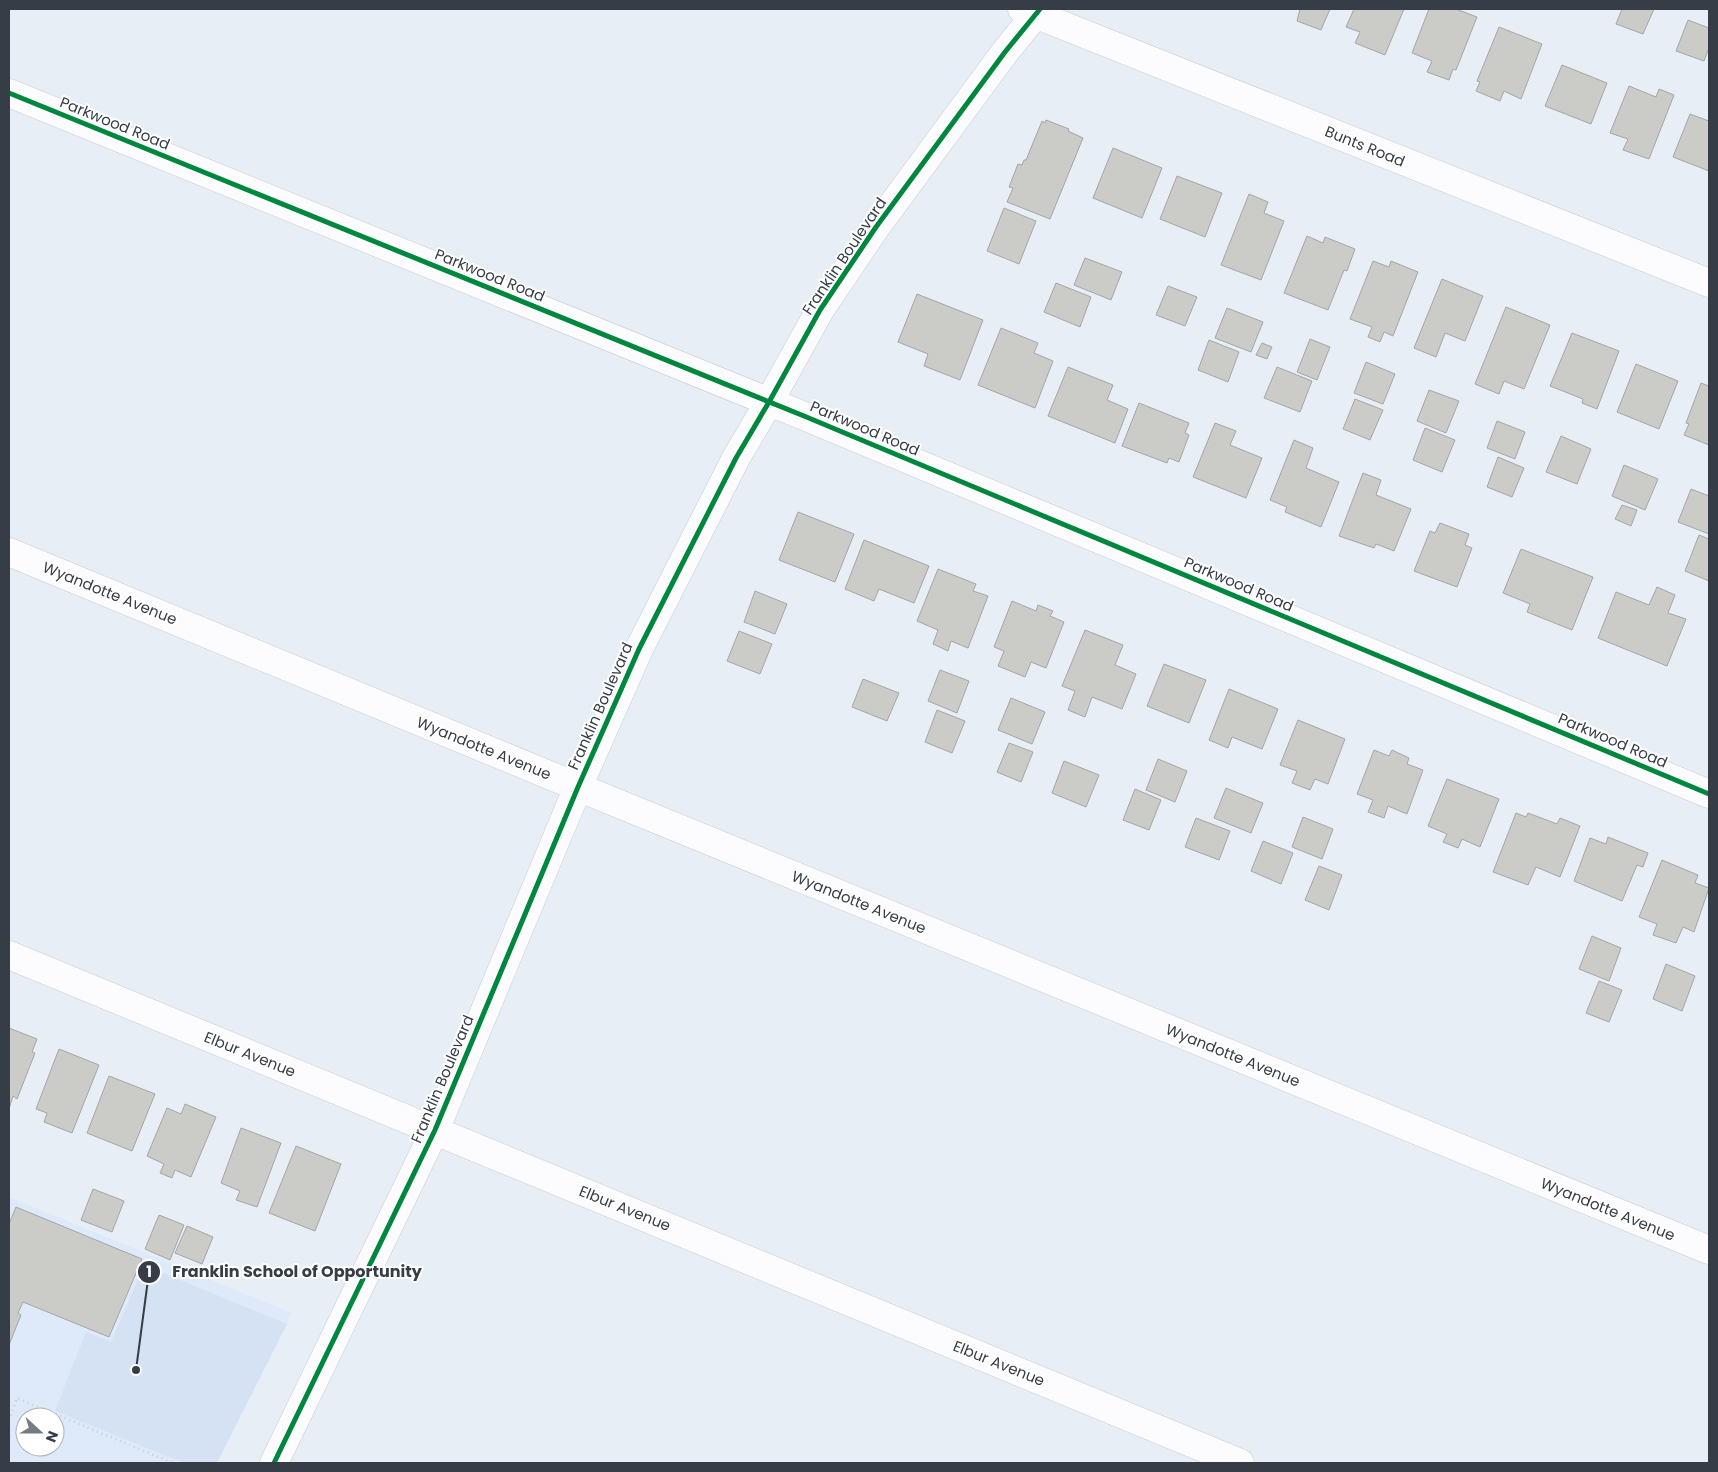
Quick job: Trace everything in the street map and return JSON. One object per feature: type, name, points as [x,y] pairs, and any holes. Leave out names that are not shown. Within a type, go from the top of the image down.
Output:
[{"type":"street","name":"Bunts Road","points":[[1032,11],[1709,283]]},
{"type":"street","name":"Franklin Boulevard","points":[[274,1463],[435,1130],[578,787],[639,648],[731,466],[820,310],[876,227],[1005,52],[1032,11]]},
{"type":"street","name":"Parkwood Road","points":[[9,93],[769,402],[1709,794]]},
{"type":"street","name":"Wyandotte Avenue","points":[[9,552],[1709,1250]]},
{"type":"street","name":"Elbur Avenue","points":[[9,955],[1240,1463]]},
{"type":"path","points":[[9,1420],[18,1398],[173,1463]]},
{"type":"shaded area","points":[[9,1197],[292,1313],[217,1463],[9,1463]]},
{"type":"shaded area","points":[[144,1265],[287,1324],[217,1463],[184,1463],[65,1415],[65,1407],[57,1407],[86,1332],[111,1342]]},
{"type":"building","points":[[1300,9],[1330,9],[1321,30],[1297,21]]},
{"type":"building","points":[[1354,9],[1404,9],[1385,55],[1355,43],[1360,32],[1346,27]]},
{"type":"building","points":[[1429,9],[1456,9],[1477,17],[1456,70],[1453,69],[1449,80],[1427,72],[1432,61],[1412,53]]},
{"type":"building","points":[[1622,9],[1654,9],[1643,34],[1616,24]]},
{"type":"building","points":[[1688,20],[1709,28],[1709,48],[1704,61],[1676,51]]},
{"type":"building","points":[[1499,27],[1542,44],[1521,99],[1504,91],[1500,101],[1476,91],[1480,82],[1477,81]]},
{"type":"building","points":[[1562,65],[1607,83],[1591,124],[1545,106]]},
{"type":"building","points":[[1629,86],[1656,97],[1659,89],[1674,95],[1649,159],[1623,150],[1628,139],[1610,133]]},
{"type":"building","points":[[1690,114],[1709,121],[1709,171],[1673,157]]},
{"type":"building","points":[[1046,120],[1069,129],[1068,131],[1083,138],[1050,219],[1007,202],[1013,188],[1009,187],[1018,164],[1022,165],[1024,160],[1026,160],[1042,121],[1045,123]]},
{"type":"building","points":[[1113,148],[1162,168],[1142,218],[1093,198]]},
{"type":"building","points":[[1177,176],[1222,193],[1205,237],[1160,219]]},
{"type":"building","points":[[1249,194],[1268,202],[1264,213],[1284,221],[1261,280],[1221,265]]},
{"type":"building","points":[[1004,208],[1036,221],[1019,264],[987,251]]},
{"type":"building","points":[[1307,236],[1323,243],[1325,237],[1355,249],[1347,271],[1344,270],[1328,310],[1284,293]]},
{"type":"building","points":[[1085,258],[1122,272],[1111,300],[1074,285]]},
{"type":"building","points":[[1373,261],[1389,267],[1391,261],[1418,272],[1393,336],[1384,332],[1380,342],[1368,337],[1372,327],[1350,319]]},
{"type":"building","points":[[1442,279],[1483,296],[1465,341],[1445,333],[1436,357],[1414,348]]},
{"type":"building","points":[[1056,283],[1091,297],[1080,327],[1044,312]]},
{"type":"building","points":[[1168,286],[1197,297],[1185,326],[1156,315]]},
{"type":"building","points":[[917,294],[983,320],[960,380],[924,366],[928,354],[898,342]]},
{"type":"building","points":[[1506,307],[1550,325],[1524,389],[1504,381],[1499,394],[1475,384]]},
{"type":"building","points":[[1227,308],[1263,322],[1251,352],[1215,338]]},
{"type":"building","points":[[1001,328],[1038,343],[1034,353],[1053,361],[1035,408],[978,385]]},
{"type":"building","points":[[1572,333],[1619,351],[1597,409],[1582,403],[1583,399],[1550,386]]},
{"type":"building","points":[[1310,339],[1330,347],[1317,380],[1297,372]]},
{"type":"building","points":[[1209,340],[1239,352],[1228,382],[1198,370]]},
{"type":"building","points":[[1262,343],[1272,347],[1267,359],[1256,355]]},
{"type":"building","points":[[1366,362],[1395,374],[1383,404],[1354,393]]},
{"type":"building","points":[[1636,364],[1678,381],[1659,429],[1617,412]]},
{"type":"building","points":[[1068,367],[1113,385],[1107,400],[1128,409],[1115,443],[1048,416]]},
{"type":"building","points":[[1277,367],[1312,381],[1300,412],[1264,398]]},
{"type":"building","points":[[1701,383],[1709,386],[1709,445],[1684,435],[1689,424],[1686,423]]},
{"type":"building","points":[[1429,390],[1459,401],[1446,433],[1417,421]]},
{"type":"building","points":[[1355,399],[1383,410],[1370,440],[1343,429]]},
{"type":"building","points":[[1139,403],[1189,423],[1185,433],[1189,435],[1179,462],[1169,458],[1167,463],[1122,446]]},
{"type":"building","points":[[1497,421],[1525,432],[1515,459],[1487,448]]},
{"type":"building","points":[[1215,423],[1236,431],[1230,445],[1262,458],[1246,498],[1193,477]]},
{"type":"building","points":[[1425,428],[1455,440],[1442,472],[1413,460]]},
{"type":"building","points":[[1561,436],[1591,449],[1577,484],[1546,472]]},
{"type":"building","points":[[1294,440],[1313,448],[1306,468],[1339,482],[1321,527],[1285,512],[1287,507],[1270,500]]},
{"type":"building","points":[[1498,457],[1524,468],[1512,497],[1487,487]]},
{"type":"building","points":[[1624,465],[1658,479],[1645,510],[1612,496]]},
{"type":"building","points":[[1363,473],[1381,480],[1376,495],[1411,509],[1394,551],[1376,544],[1374,548],[1339,536]]},
{"type":"building","points":[[1691,489],[1709,496],[1709,534],[1678,522]]},
{"type":"building","points":[[1622,505],[1637,510],[1631,526],[1615,519]]},
{"type":"building","points":[[798,512],[854,534],[835,582],[779,560]]},
{"type":"building","points":[[1440,523],[1469,534],[1465,545],[1472,548],[1457,587],[1414,571],[1430,531],[1435,533]]},
{"type":"building","points":[[1699,535],[1709,539],[1709,581],[1685,571]]},
{"type":"building","points":[[864,540],[929,566],[914,603],[879,589],[874,601],[845,589]]},
{"type":"building","points":[[1521,549],[1593,577],[1572,630],[1527,612],[1530,604],[1503,593]]},
{"type":"building","points":[[938,569],[976,584],[973,591],[988,596],[968,648],[951,641],[948,651],[933,644],[938,630],[917,621]]},
{"type":"building","points":[[1657,587],[1675,595],[1668,613],[1686,619],[1667,666],[1598,638],[1616,592],[1649,605]]},
{"type":"building","points":[[755,591],[787,604],[775,634],[744,622]]},
{"type":"building","points":[[1012,601],[1036,611],[1038,605],[1053,611],[1050,616],[1064,622],[1046,668],[1031,662],[1025,677],[998,666],[1004,651],[994,647]]},
{"type":"building","points":[[1085,630],[1123,645],[1115,665],[1136,674],[1122,709],[1092,697],[1085,717],[1068,710],[1075,691],[1062,686]]},
{"type":"building","points":[[739,631],[772,644],[760,674],[727,661]]},
{"type":"building","points":[[1164,664],[1206,680],[1189,723],[1147,706]]},
{"type":"building","points":[[940,670],[969,681],[957,713],[928,701]]},
{"type":"building","points":[[863,679],[899,693],[887,721],[852,707]]},
{"type":"building","points":[[1229,689],[1278,709],[1262,749],[1232,737],[1228,748],[1209,740]]},
{"type":"building","points":[[1011,698],[1045,712],[1032,744],[998,730]]},
{"type":"building","points":[[937,710],[965,721],[952,753],[925,742]]},
{"type":"building","points":[[1298,720],[1345,739],[1328,784],[1315,779],[1310,790],[1292,783],[1297,771],[1280,765]]},
{"type":"building","points":[[1009,743],[1033,752],[1021,782],[997,772]]},
{"type":"building","points":[[1374,750],[1389,756],[1392,750],[1409,758],[1407,764],[1423,770],[1407,814],[1388,806],[1384,818],[1368,812],[1373,800],[1357,794]]},
{"type":"building","points":[[1158,759],[1187,771],[1175,802],[1146,790]]},
{"type":"building","points":[[1064,761],[1099,775],[1086,807],[1052,793]]},
{"type":"building","points":[[1447,779],[1499,799],[1480,847],[1462,839],[1458,848],[1443,842],[1447,834],[1428,826]]},
{"type":"building","points":[[1226,788],[1263,803],[1251,833],[1214,818]]},
{"type":"building","points":[[1135,789],[1161,800],[1149,830],[1123,820]]},
{"type":"building","points":[[1516,813],[1526,817],[1528,813],[1557,824],[1560,818],[1580,826],[1560,877],[1536,867],[1528,885],[1493,872]]},
{"type":"building","points":[[1303,817],[1333,829],[1322,859],[1292,847]]},
{"type":"building","points":[[1196,818],[1230,831],[1219,860],[1185,847]]},
{"type":"building","points":[[1608,837],[1648,853],[1643,867],[1637,865],[1622,901],[1574,881],[1590,838],[1606,844]]},
{"type":"building","points":[[1263,841],[1293,853],[1281,884],[1251,871]]},
{"type":"building","points":[[1662,860],[1698,875],[1695,883],[1709,888],[1694,932],[1683,927],[1676,943],[1653,935],[1657,924],[1639,917]]},
{"type":"building","points":[[1319,866],[1342,875],[1329,910],[1305,900]]},
{"type":"building","points":[[1592,936],[1621,948],[1609,981],[1579,969]]},
{"type":"building","points":[[1666,964],[1695,976],[1682,1011],[1653,999]]},
{"type":"building","points":[[1599,981],[1622,990],[1609,1022],[1586,1013]]},
{"type":"building","points":[[9,1028],[37,1039],[32,1052],[35,1053],[17,1099],[13,1096],[9,1109]]},
{"type":"building","points":[[59,1049],[99,1065],[72,1133],[44,1122],[47,1113],[36,1109]]},
{"type":"building","points":[[109,1076],[155,1094],[132,1151],[87,1133]]},
{"type":"building","points":[[185,1104],[216,1117],[191,1177],[175,1170],[172,1178],[160,1173],[164,1164],[147,1156],[167,1108],[181,1114]]},
{"type":"building","points":[[241,1128],[281,1143],[257,1207],[236,1200],[240,1191],[221,1183]]},
{"type":"building","points":[[296,1146],[341,1164],[315,1231],[269,1213]]},
{"type":"building","points":[[93,1189],[124,1201],[112,1232],[81,1220]]},
{"type":"building","points":[[16,1207],[142,1259],[109,1337],[23,1302],[18,1313],[21,1315],[9,1345],[9,1224]]},
{"type":"building","points":[[159,1215],[184,1225],[170,1260],[145,1249]]},
{"type":"building","points":[[187,1226],[213,1237],[202,1264],[175,1253]]},
{"type":"cycle path","points":[[274,1463],[435,1130],[578,787],[639,649],[736,458],[820,310],[876,227],[1005,52],[1040,9]]},
{"type":"cycle path","points":[[9,93],[804,416],[1709,794]]},
{"type":"place","name":"Franklin School of Opportunity","points":[[136,1370]]}]
